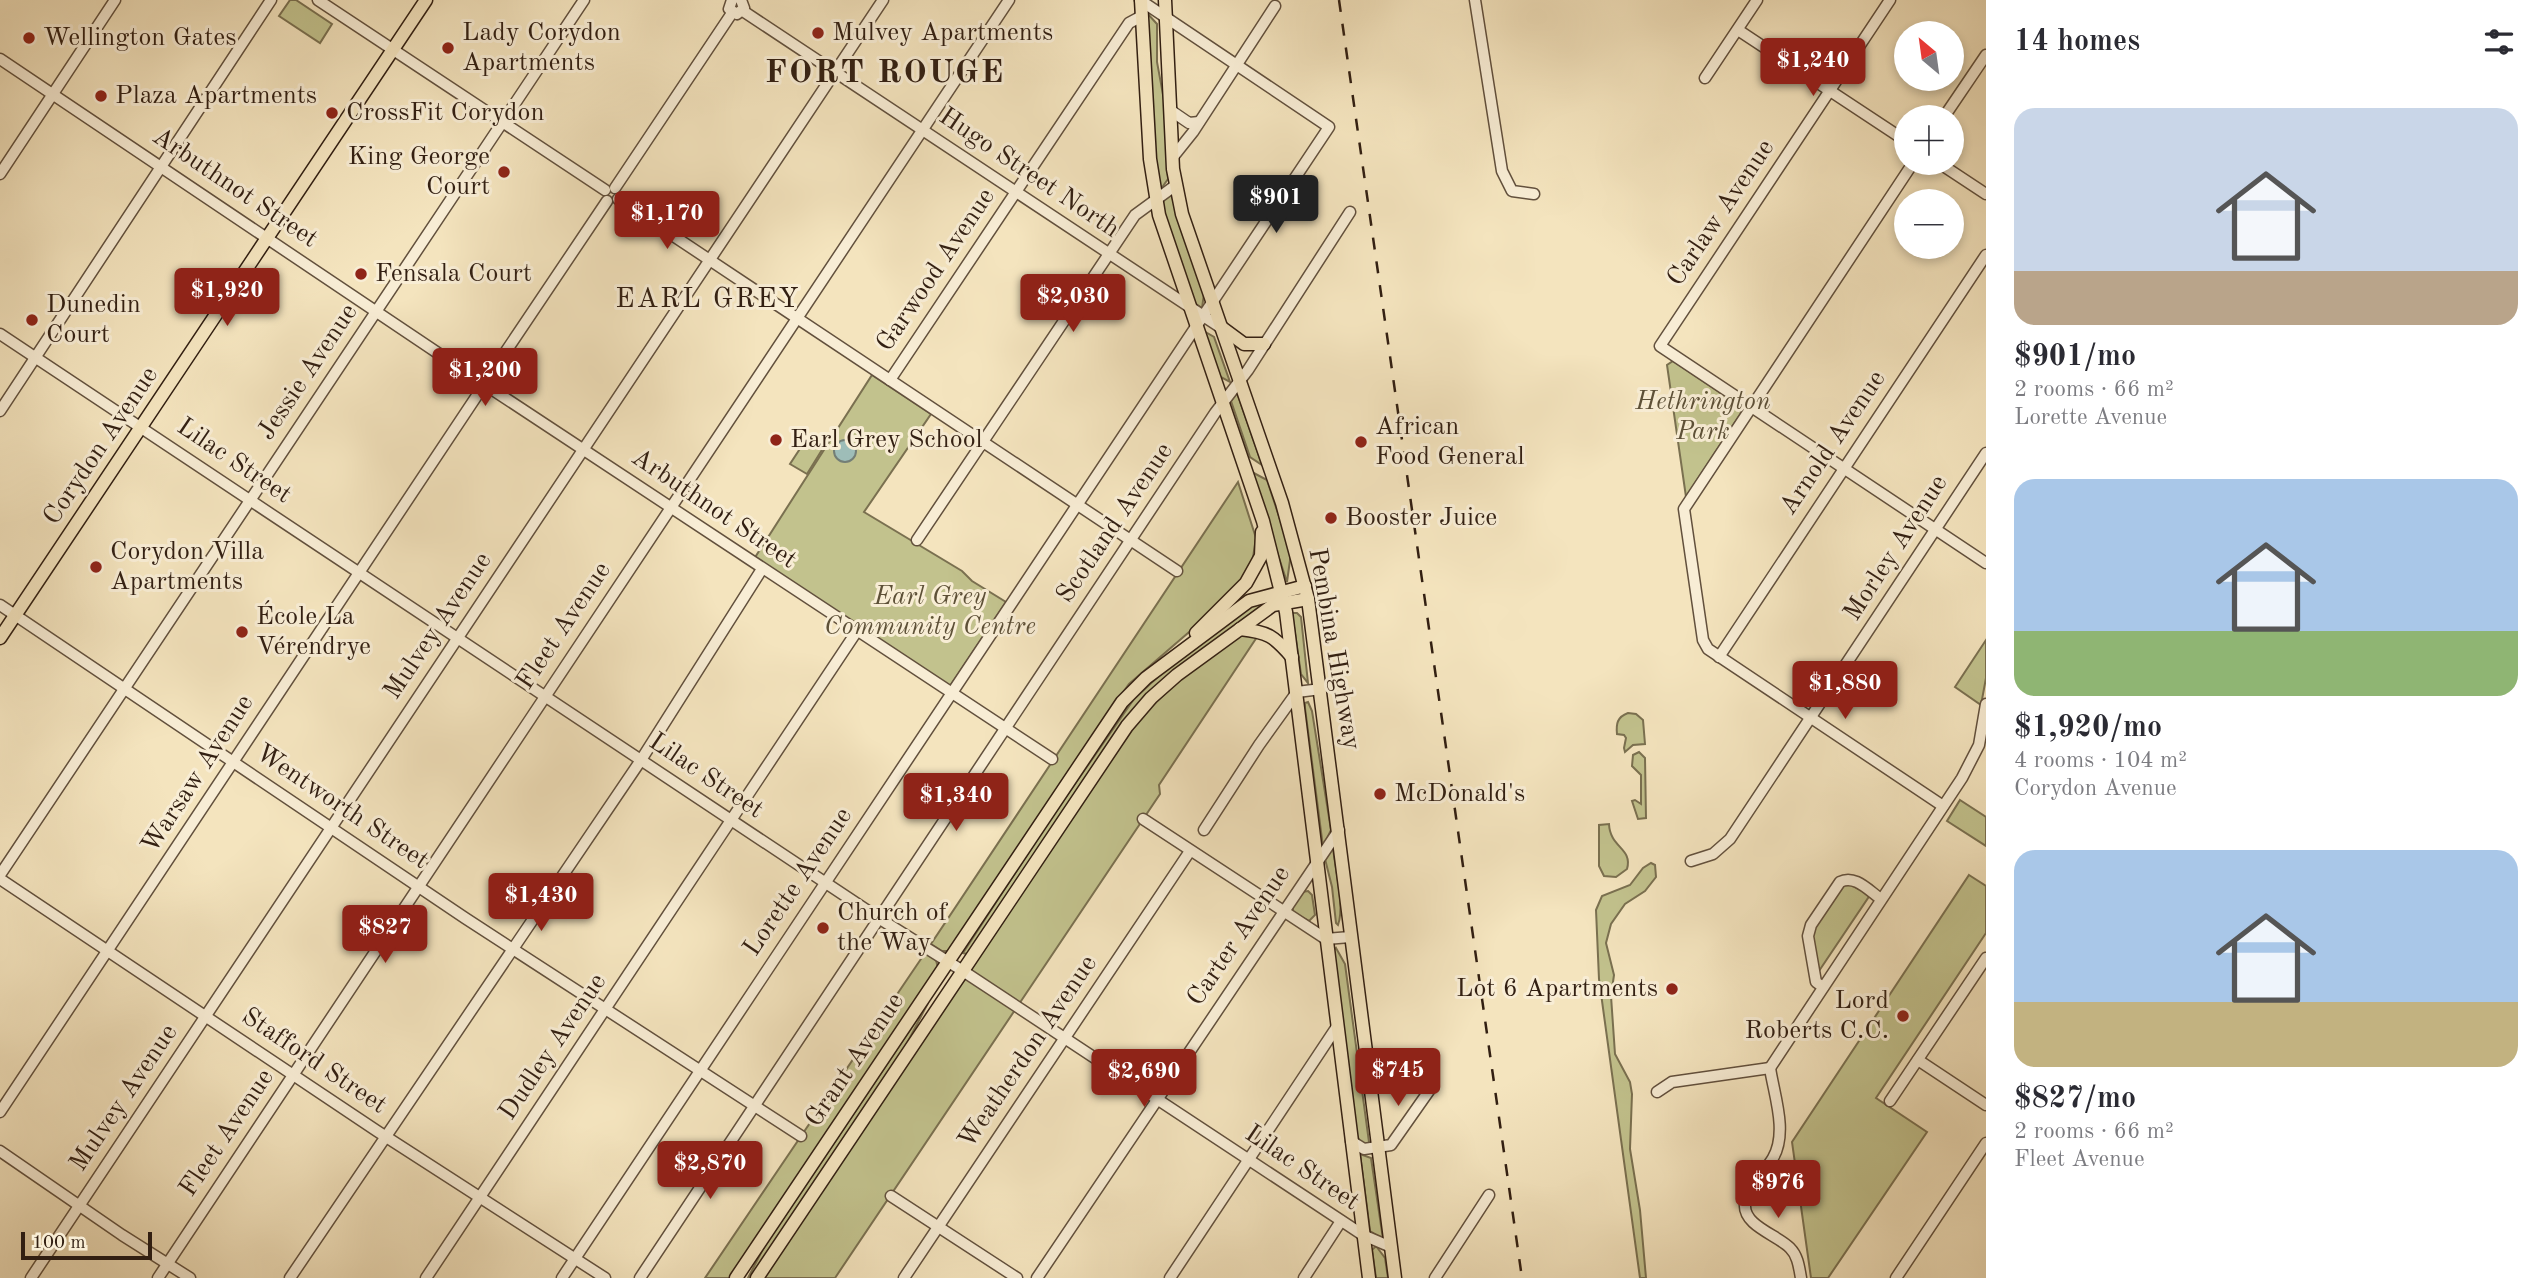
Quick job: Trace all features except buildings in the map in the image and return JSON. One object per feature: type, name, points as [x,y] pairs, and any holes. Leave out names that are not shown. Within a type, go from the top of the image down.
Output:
[{"type":"main road","name":"Corydon Avenue","points":[[0,638],[426,0]]},
{"type":"main road","name":"Pembina Highway","points":[[1141,0],[1150,159],[1155,200],[1189,306],[1199,320],[1222,402],[1263,521],[1283,598],[1293,658],[1336,1028],[1369,1278]]},
{"type":"main road","name":"Pembina Highway","points":[[1165,0],[1173,157],[1182,214],[1288,523],[1308,599],[1395,1278]]},
{"type":"main road","points":[[1220,327],[1244,344],[1264,344]]},
{"type":"main road","points":[[1238,450],[1250,464],[1270,472]]},
{"type":"main road","points":[[1181,652],[1201,627],[1246,583],[1261,556],[1263,521]]},
{"type":"main road","name":"Grant Avenue","points":[[757,1278],[1127,726],[1151,698],[1177,675],[1283,598],[1305,586]]},
{"type":"main road","name":"Grant Avenue","points":[[736,1278],[1122,702],[1146,678],[1248,601],[1260,596],[1308,599]]},
{"type":"main road","points":[[1240,629],[1264,631],[1277,640],[1293,658]]},
{"type":"street","points":[[0,174],[115,0]]},
{"type":"street","points":[[0,411],[271,0]]},
{"type":"street","points":[[318,0],[1177,571]]},
{"type":"street","name":"Jessie Avenue","points":[[0,877],[584,0]]},
{"type":"street","name":"Mulvey Avenue","points":[[31,1278],[883,0]]},
{"type":"street","name":"Fleet Avenue","points":[[158,1278],[1009,0]]},
{"type":"street","points":[[1141,0],[1235,65]]},
{"type":"street","points":[[1475,0],[1502,171],[1512,191],[1534,194]]},
{"type":"street","points":[[1705,78],[1757,0]]},
{"type":"street","name":"Carlaw Avenue","points":[[1751,407],[1660,346],[1890,0]]},
{"type":"street","name":"Hugo Street North","points":[[734,4],[1189,306]]},
{"type":"street","name":"Warsaw Avenue","points":[[0,1112],[611,195],[734,4]]},
{"type":"street","points":[[1173,157],[1185,145],[1275,6]]},
{"type":"street","name":"Garwood Avenue","points":[[890,380],[1129,23],[1142,16]]},
{"type":"street","points":[[1738,30],[1894,133]]},
{"type":"street","points":[[1952,105],[1986,55]]},
{"type":"street","name":"Arbuthnot Street","points":[[0,59],[671,509],[1052,758]]},
{"type":"street","name":"Lorette Avenue","points":[[562,1278],[1329,127],[1235,65]]},
{"type":"street","points":[[1170,110],[1189,123],[1199,122]]},
{"type":"street","points":[[1905,175],[1684,509],[1705,645],[1943,806]]},
{"type":"street","points":[[1957,175],[1986,194]]},
{"type":"street","points":[[918,540],[1135,215],[1176,185]]},
{"type":"street","name":"Scotland Avenue","points":[[640,1278],[1222,402],[1240,381],[1350,212]]},
{"type":"street","name":"Arnold Avenue","points":[[1719,657],[1986,255]]},
{"type":"street","points":[[1199,320],[1220,327]]},
{"type":"street","name":"Lilac Street","points":[[0,334],[880,919],[1341,1221],[1391,1248]]},
{"type":"street","points":[[1751,407],[1986,563]]},
{"type":"street","name":"Morley Avenue","points":[[1691,861],[1713,854],[1730,839],[1986,453]]},
{"type":"street","points":[[290,1278],[641,760],[762,569]]},
{"type":"street","name":"Wentworth Street","points":[[0,605],[605,1009],[801,1136]]},
{"type":"street","name":"Dudley Avenue","points":[[426,1278],[857,631]]},
{"type":"street","points":[[1204,830],[1297,692],[1321,690]]},
{"type":"street","points":[[1801,1278],[1795,1254],[1788,1245],[1753,1222],[1745,1205],[1749,1193],[1774,1156],[1781,1135],[1770,1068],[1962,778],[1979,745],[1986,704]]},
{"type":"street","points":[[1143,819],[1326,939],[1350,937]]},
{"type":"street","name":"Carter Avenue","points":[[1037,1278],[1339,830]]},
{"type":"street","name":"Weatherdon Avenue","points":[[904,1278],[1190,851]]},
{"type":"street","name":"Stafford Street","points":[[0,877],[385,1136],[605,1278]]},
{"type":"street","points":[[1823,987],[1816,982],[1808,936],[1811,925],[1840,882],[1845,879],[1855,880],[1881,899]]},
{"type":"street","points":[[1890,1101],[1986,958]]},
{"type":"street","points":[[1170,1278],[1336,1028]]},
{"type":"street","points":[[1918,1060],[1986,1105]]},
{"type":"street","points":[[1657,1092],[1672,1082],[1770,1068]]},
{"type":"street","points":[[1351,1141],[1364,1149],[1391,1145],[1431,1088]]},
{"type":"street","points":[[1896,1278],[1986,1143]]},
{"type":"street","points":[[0,1151],[190,1278]]},
{"type":"street","points":[[1435,1278],[1489,1195]]},
{"type":"street","points":[[891,1196],[1017,1278]]},
{"type":"street","points":[[1304,1278],[1341,1221]]},
{"type":"green space","points":[[290,0],[296,0],[332,24],[320,43],[279,16]]},
{"type":"green space","points":[[1147,13],[1157,24],[1157,62],[1164,100],[1168,179],[1158,193],[1154,165]]},
{"type":"green space","points":[[1171,194],[1204,294],[1202,308],[1193,302],[1160,203]]},
{"type":"green space","points":[[1202,330],[1214,337],[1230,382],[1217,375]]},
{"type":"green space","name":"Hethrington Park","points":[[1673,361],[1740,406],[1741,413],[1686,497],[1667,365]]},
{"type":"green space","name":"Earl Grey Community Centre","points":[[872,375],[931,414],[864,512],[962,571],[972,581],[1006,602],[950,686],[754,559]]},
{"type":"green space","points":[[1237,393],[1262,465],[1250,457],[1231,401]]},
{"type":"green space","points":[[809,435],[825,445],[807,474],[790,464]]},
{"type":"green space","points":[[1250,471],[1267,480],[1291,553],[1287,582]]},
{"type":"green space","points":[[1238,482],[1256,538],[1252,564],[1247,574],[1203,620],[1129,684],[950,951],[942,951],[931,944]]},
{"type":"green space","points":[[1266,602],[1167,677],[967,954],[963,953],[1047,824],[1134,699],[1162,673],[1251,605]]},
{"type":"green space","points":[[1292,613],[1301,617],[1308,683],[1301,674]]},
{"type":"green space","points":[[1246,634],[1259,634],[1159,785],[1160,794],[835,1278],[764,1278],[1140,717],[1182,678]]},
{"type":"green space","points":[[1986,640],[1986,678],[1981,705],[1955,687]]},
{"type":"green space","points":[[1308,702],[1312,711],[1331,830],[1323,847],[1305,708],[1305,703]]},
{"type":"green space","points":[[1628,713],[1636,714],[1643,720],[1645,744],[1633,745],[1625,752],[1626,738],[1617,734],[1617,727],[1619,719]]},
{"type":"green space","points":[[1639,752],[1645,758],[1646,818],[1638,819],[1632,801],[1641,804],[1641,775],[1632,766],[1633,755]]},
{"type":"green space","points":[[1960,800],[1986,817],[1986,846],[1947,821]]},
{"type":"green space","points":[[1609,824],[1613,838],[1627,856],[1628,862],[1627,869],[1616,877],[1604,876],[1599,866],[1599,825]]},
{"type":"green space","points":[[1333,848],[1340,898],[1338,925],[1325,859]]},
{"type":"green space","points":[[1651,863],[1655,865],[1656,877],[1645,891],[1625,904],[1611,924],[1606,943],[1614,975],[1611,996],[1615,1054],[1630,1082],[1632,1094],[1630,1149],[1640,1210],[1646,1278],[1640,1278],[1599,979],[1596,910],[1602,896],[1630,885],[1643,868]]},
{"type":"green space","name":"Lord Roberts C.C.","points":[[1969,875],[1986,886],[1986,933],[1876,1098],[1927,1132],[1828,1278],[1811,1278],[1792,1142]]},
{"type":"green space","points":[[1848,883],[1870,895],[1819,971],[1812,935],[1815,926],[1842,887]]},
{"type":"green space","points":[[1308,891],[1312,895],[1315,915],[1309,921],[1293,913],[1293,905],[1302,892]]},
{"type":"green space","points":[[1336,948],[1345,964],[1369,1142],[1366,1146],[1356,1133],[1334,950]]},
{"type":"green space","points":[[925,953],[936,960],[938,968],[731,1278],[705,1278]]},
{"type":"green space","points":[[928,1003],[903,1051],[751,1278],[748,1278],[764,1247]]},
{"type":"green space","points":[[1360,1154],[1371,1158],[1383,1239],[1370,1231]]},
{"type":"green space","points":[[1376,1246],[1385,1258],[1388,1278],[1376,1278],[1372,1250]]},
{"type":"water","points":[[845,440],[855,447],[856,451],[849,461],[845,462],[835,455],[834,451],[841,441]]},
{"type":"railway","points":[[1339,0],[1522,1278]]},
{"type":"place","name":"Mulvey Apartments","points":[[818,33]]},
{"type":"place","name":"Wellington Gates","points":[[29,38]]},
{"type":"place","name":"Lady Corydon Apartments","points":[[448,48]]},
{"type":"place","name":"Plaza Apartments","points":[[101,96]]},
{"type":"place","name":"CrossFit Corydon","points":[[332,113]]},
{"type":"place","name":"King George Court","points":[[504,172]]},
{"type":"place","name":"Fensala Court","points":[[361,274]]},
{"type":"place","name":"Dunedin Court","points":[[32,320]]},
{"type":"place","name":"Earl Grey School","points":[[776,440]]},
{"type":"place","name":"African Food General","points":[[1361,442]]},
{"type":"place","name":"Booster Juice","points":[[1331,518]]},
{"type":"place","name":"Corydon Villa Apartments","points":[[96,567]]},
{"type":"place","name":"École La Vérendrye","points":[[242,632]]},
{"type":"place","name":"McDonald's","points":[[1380,794]]},
{"type":"place","name":"Church of the Way","points":[[823,928]]},
{"type":"place","name":"Lot 6 Apartments","points":[[1672,989]]},
{"type":"place","name":"Lord Roberts C.C.","points":[[1903,1016]]},
{"type":"district","name":"FORT ROUGE","points":[[885,73]]},
{"type":"district","name":"EARL GREY","points":[[708,300]]}]
